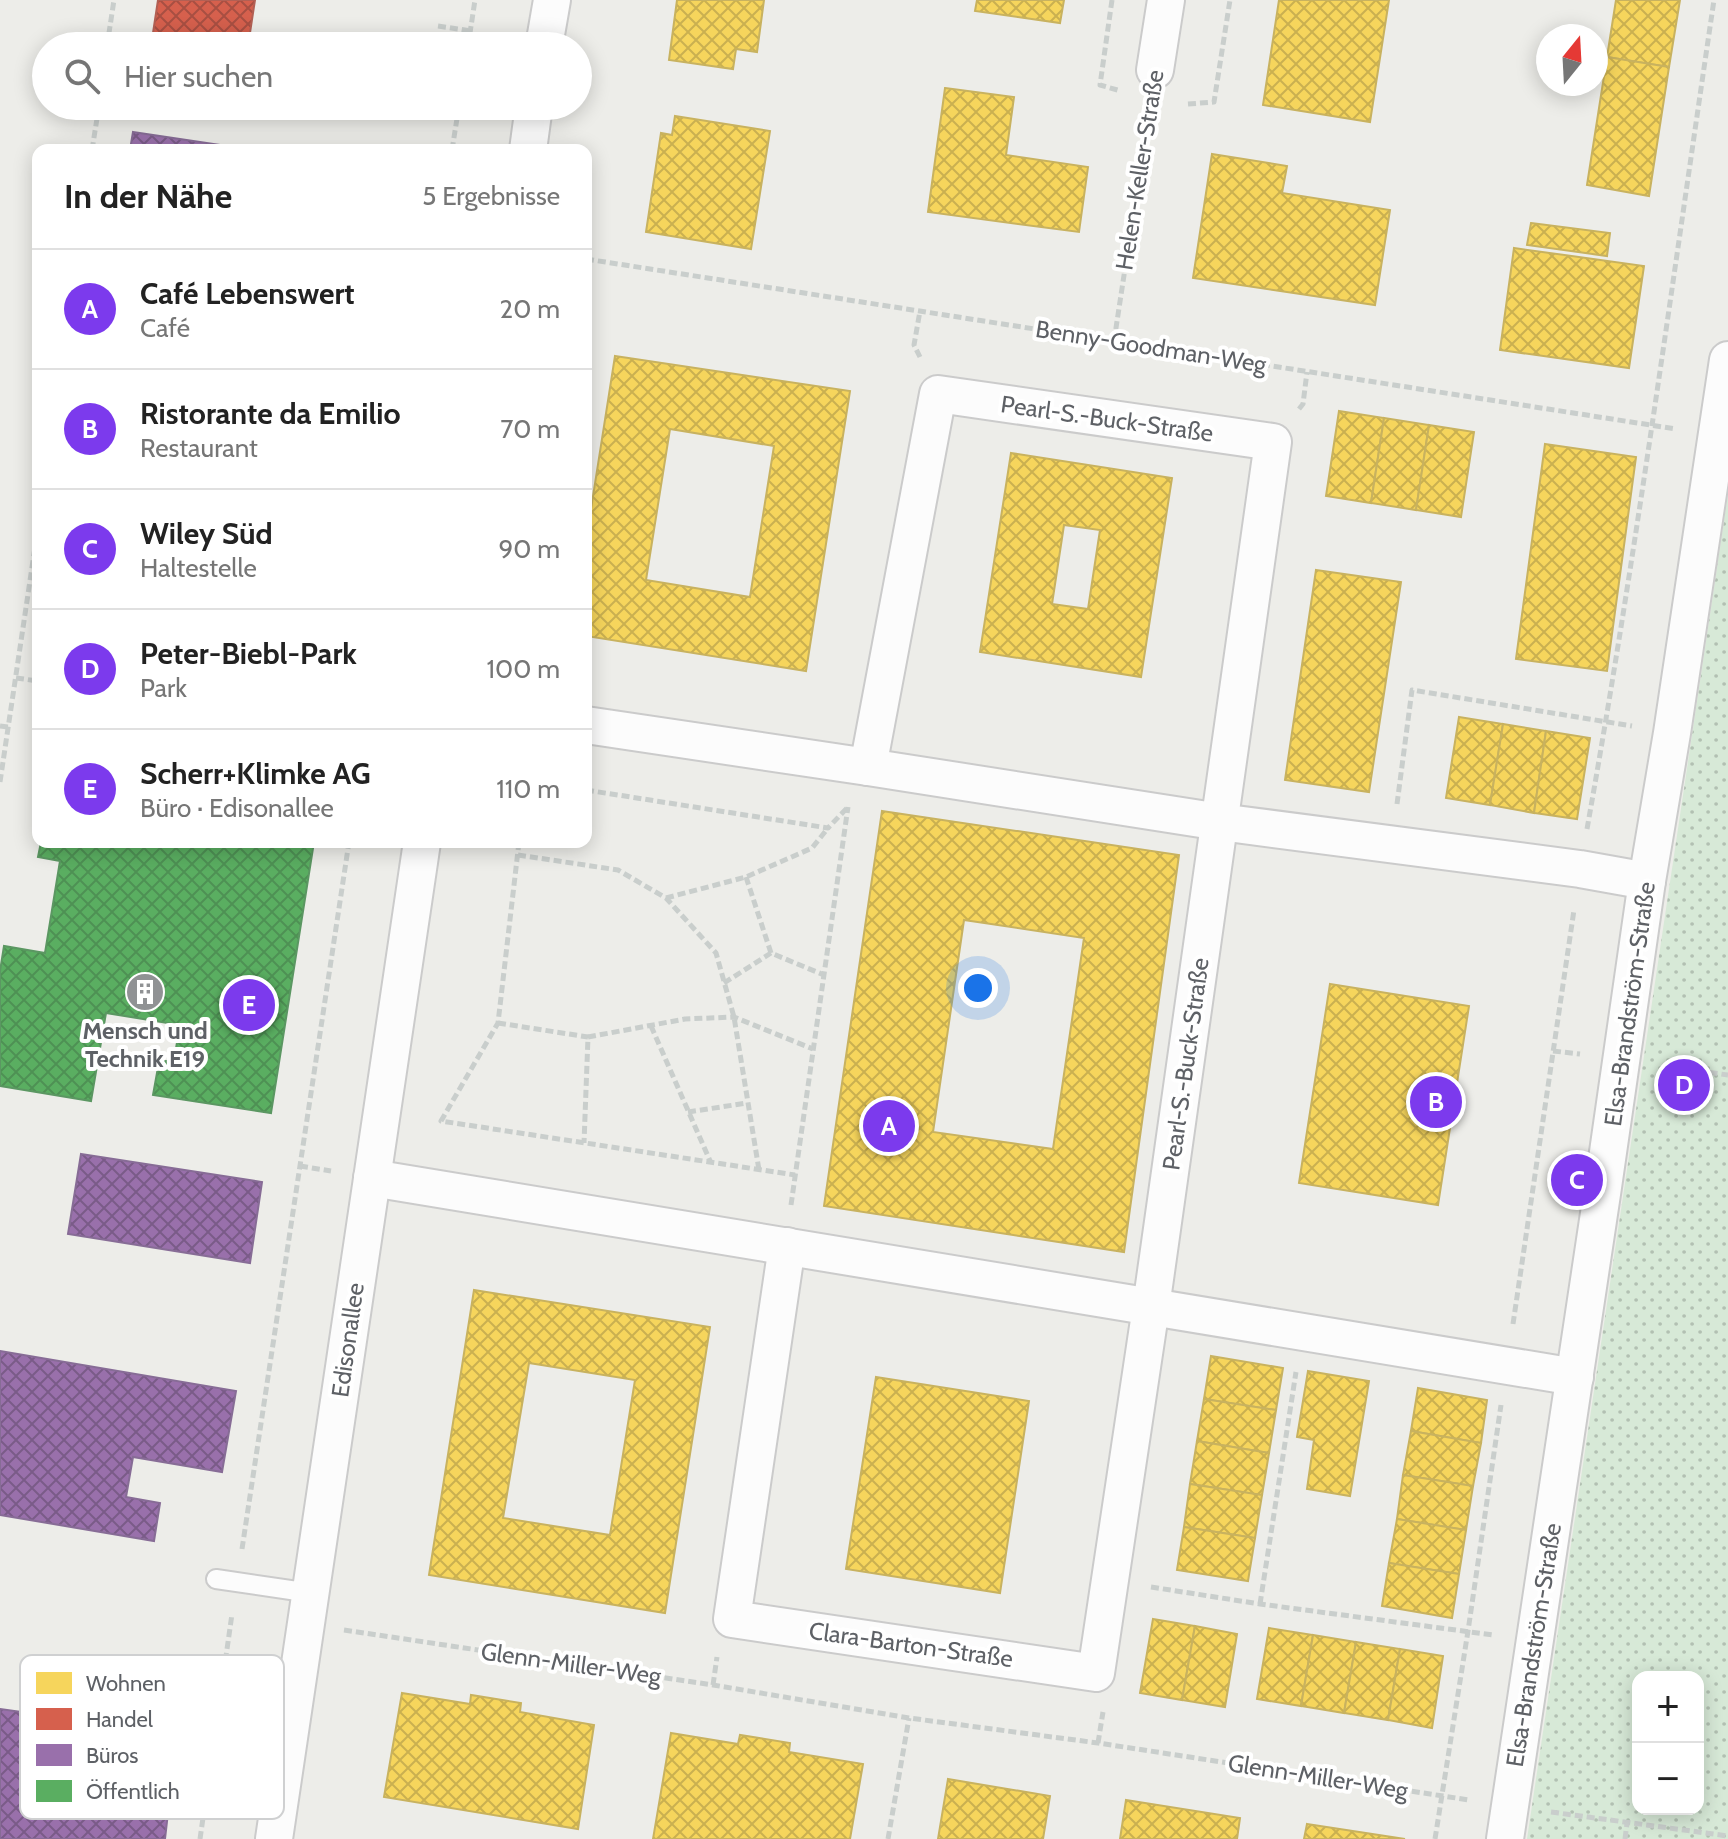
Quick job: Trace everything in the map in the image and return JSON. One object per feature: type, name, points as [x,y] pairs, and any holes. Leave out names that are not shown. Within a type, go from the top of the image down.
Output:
[{"type":"street","points":[[546,32],[552,0]]},
{"type":"street","name":"Helen-Keller-Straße","points":[[1155,70],[1166,0]]},
{"type":"street","points":[[529,144],[532,120]]},
{"type":"street","name":"Elsa-Brandström-Straße","points":[[1507,1822],[1728,360]]},
{"type":"street","name":"Pearl-S.-Buck-Straße","points":[[868,767],[938,394],[1273,442],[1151,1307]]},
{"type":"street","points":[[592,726],[1220,822],[1580,869],[1647,881]]},
{"type":"street","name":"Edisonallee","points":[[284,1773],[421,848]]},
{"type":"street","points":[[372,1178],[1575,1377]]},
{"type":"street","name":"Clara-Barton-Straße","points":[[787,1246],[732,1619],[1096,1673],[1151,1307]]},
{"type":"street","name":"Edisonallee","points":[[274,1839],[277,1819]]},
{"type":"lane","points":[[216,1579],[237,1582],[309,1609]]},
{"type":"path","points":[[109,32],[114,0]]},
{"type":"path","points":[[438,26],[471,31],[475,0]]},
{"type":"path","points":[[1112,0],[1100,85],[1122,91]]},
{"type":"path","points":[[1188,104],[1214,102],[1230,0]]},
{"type":"path","points":[[1435,1839],[1580,869],[1653,425],[1714,0]]},
{"type":"path","name":"Helen-Keller-Straße","points":[[1114,341],[1155,70]]},
{"type":"path","points":[[93,144],[97,120]]},
{"type":"path","points":[[453,144],[457,120]]},
{"type":"path","name":"Benny-Goodman-Weg","points":[[592,260],[1717,435]]},
{"type":"path","points":[[0,782],[32,568]]},
{"type":"path","points":[[16,678],[32,680]]},
{"type":"path","points":[[1392,845],[1412,690],[1672,733]]},
{"type":"path","points":[[0,726],[8,727]]},
{"type":"path","points":[[592,791],[828,828]]},
{"type":"path","points":[[666,898],[746,877],[812,848],[848,807],[787,1246]]},
{"type":"path","points":[[226,1655],[348,848]]},
{"type":"path","points":[[519,848],[498,1023],[441,1121],[795,1175]]},
{"type":"path","points":[[518,855],[618,870],[666,898],[716,953],[734,1017],[759,1170]]},
{"type":"path","points":[[746,877],[771,953],[824,975]]},
{"type":"path","points":[[724,983],[771,953]]},
{"type":"path","points":[[498,1023],[588,1037],[685,1019],[734,1017],[813,1049]]},
{"type":"path","points":[[651,1026],[711,1163]]},
{"type":"path","points":[[584,1143],[588,1037]]},
{"type":"path","points":[[1622,1059],[1728,1075]]},
{"type":"path","points":[[688,1112],[747,1103]]},
{"type":"path","points":[[1260,1604],[1302,1332]]},
{"type":"path","points":[[1110,1581],[1535,1641]]},
{"type":"path","name":"Glenn-Miller-Weg","points":[[309,1609],[713,1685],[909,1718],[1442,1795],[1507,1822],[1627,1823],[1728,1836]]},
{"type":"path","points":[[888,1839],[909,1718]]},
{"type":"path","points":[[200,1839],[203,1819]]},
{"type":"path","points":[[1625,1839],[1627,1823]]},
{"type":"green space","points":[[1728,494],[1728,1839],[1527,1839]]},
{"type":"building: Wohnen","points":[[677,0],[764,0],[757,52],[736,49],[733,69],[669,60]]},
{"type":"building: Wohnen","points":[[977,0],[1064,0],[1060,23],[975,11]]},
{"type":"building: Wohnen","points":[[1279,0],[1389,0],[1370,122],[1263,105]]},
{"type":"building: Wohnen","points":[[1616,0],[1680,0],[1669,67],[1608,57]]},
{"type":"building: Wohnen","points":[[1608,57],[1669,67],[1649,196],[1587,185],[1601,96],[1608,96]]},
{"type":"building: Wohnen","points":[[945,88],[1014,97],[1006,155],[1088,167],[1079,232],[928,212]]},
{"type":"building: Wohnen","points":[[675,116],[770,131],[751,249],[646,232],[661,133],[672,135]]},
{"type":"building: Wohnen","points":[[1212,154],[1287,166],[1282,193],[1390,210],[1375,305],[1193,278]]},
{"type":"building: Wohnen","points":[[1531,223],[1610,233],[1607,256],[1527,245]]},
{"type":"building: Wohnen","points":[[1514,248],[1644,266],[1629,368],[1500,350]]},
{"type":"building: Wohnen","points":[[615,356],[850,391],[806,671],[592,637],[592,503]],"holes":[[[670,429],[774,446],[750,597],[646,580]]]},
{"type":"building: Wohnen","points":[[1339,411],[1384,418],[1371,503],[1326,496]]},
{"type":"building: Wohnen","points":[[1384,418],[1429,425],[1416,510],[1371,503]]},
{"type":"building: Wohnen","points":[[1429,425],[1474,432],[1461,517],[1416,510]]},
{"type":"building: Wohnen","points":[[1545,444],[1636,457],[1607,671],[1516,659]]},
{"type":"building: Wohnen","points":[[1011,453],[1172,478],[1141,677],[980,652]],"holes":[[[1064,525],[1100,530],[1088,609],[1052,604]]]},
{"type":"building: Wohnen","points":[[1316,570],[1401,582],[1369,792],[1285,780]]},
{"type":"building: Wohnen","points":[[1459,717],[1503,724],[1490,805],[1446,798]]},
{"type":"building: Wohnen","points":[[1503,724],[1546,731],[1534,813],[1490,805]]},
{"type":"building: Wohnen","points":[[1546,731],[1590,738],[1577,819],[1534,813]]},
{"type":"building: Wohnen","points":[[882,811],[1179,855],[1124,1252],[824,1206]],"holes":[[[964,920],[1084,938],[1053,1149],[933,1132]]]},
{"type":"building: Wohnen","points":[[1330,984],[1469,1006],[1438,1205],[1299,1183]]},
{"type":"building: Wohnen","points":[[474,1290],[710,1327],[665,1613],[429,1575]],"holes":[[[529,1363],[635,1380],[610,1535],[503,1518]]]},
{"type":"building: Wohnen","points":[[1211,1356],[1283,1368],[1276,1410],[1204,1399]]},
{"type":"building: Wohnen","points":[[1308,1371],[1369,1381],[1350,1496],[1307,1489],[1314,1440],[1297,1437]]},
{"type":"building: Wohnen","points":[[876,1377],[1029,1401],[1000,1593],[846,1569]]},
{"type":"building: Wohnen","points":[[1418,1388],[1487,1400],[1481,1443],[1411,1431]]},
{"type":"building: Wohnen","points":[[1204,1399],[1276,1410],[1269,1453],[1197,1441]]},
{"type":"building: Wohnen","points":[[1411,1431],[1481,1443],[1473,1486],[1403,1475]]},
{"type":"building: Wohnen","points":[[1197,1441],[1269,1453],[1262,1495],[1190,1484]]},
{"type":"building: Wohnen","points":[[1403,1475],[1473,1486],[1466,1530],[1397,1519]]},
{"type":"building: Wohnen","points":[[1190,1484],[1262,1495],[1255,1538],[1184,1527]]},
{"type":"building: Wohnen","points":[[1397,1519],[1466,1530],[1459,1574],[1389,1563]]},
{"type":"building: Wohnen","points":[[1184,1527],[1255,1538],[1248,1581],[1177,1570]]},
{"type":"building: Wohnen","points":[[1389,1563],[1459,1574],[1452,1618],[1382,1606]]},
{"type":"building: Wohnen","points":[[1153,1619],[1195,1626],[1182,1700],[1140,1693]]},
{"type":"building: Wohnen","points":[[1195,1626],[1237,1634],[1225,1707],[1182,1700]]},
{"type":"building: Wohnen","points":[[1269,1628],[1313,1635],[1301,1706],[1257,1699]]},
{"type":"building: Wohnen","points":[[1313,1635],[1356,1642],[1344,1713],[1301,1706]]},
{"type":"building: Wohnen","points":[[1356,1642],[1400,1649],[1388,1720],[1344,1713]]},
{"type":"building: Wohnen","points":[[1400,1649],[1443,1656],[1432,1728],[1388,1720]]},
{"type":"building: Wohnen","points":[[402,1693],[470,1704],[471,1695],[521,1703],[520,1712],[594,1725],[578,1829],[384,1797]]},
{"type":"building: Wohnen","points":[[671,1733],[738,1744],[740,1735],[790,1743],[789,1752],[863,1764],[850,1839],[653,1839]]},
{"type":"building: Wohnen","points":[[948,1779],[1050,1796],[1043,1839],[938,1839]]},
{"type":"building: Wohnen","points":[[1126,1800],[1240,1818],[1237,1839],[1120,1839]]},
{"type":"building: Wohnen","points":[[1307,1824],[1405,1839],[1304,1839]]},
{"type":"building: Handel","points":[[158,0],[255,0],[250,32],[153,32]]},
{"type":"building: Büros","points":[[133,132],[214,144],[131,144]]},
{"type":"building: Büros","points":[[81,1154],[262,1182],[250,1263],[68,1234]]},
{"type":"building: Büros","points":[[0,1351],[236,1391],[222,1472],[133,1457],[126,1497],[160,1503],[154,1541],[0,1515]]},
{"type":"building: Büros","points":[[0,1709],[20,1712],[20,1819],[167,1819],[165,1839],[0,1839]]},
{"type":"building: Öffentlich","name":"Mensch und Technik E19","points":[[40,848],[313,848],[271,1113],[153,1095],[159,1062],[174,1060],[180,1025],[106,1013],[91,1101],[0,1086],[0,971],[4,946],[45,953],[60,861],[38,857]]},
{"type":"place","name":"Mensch und Technik E19","points":[[145,992]]},
{"type":"place","name":"Scherr+Klimke AG","points":[[249,1005]]},
{"type":"place","name":"Peter-Biebl-Park","points":[[1684,1085]]},
{"type":"place","name":"Ristorante da Emilio","points":[[1436,1102]]},
{"type":"place","name":"Café Lebenswert","points":[[889,1126]]},
{"type":"place","name":"Wiley Süd","points":[[1577,1180]]}]
